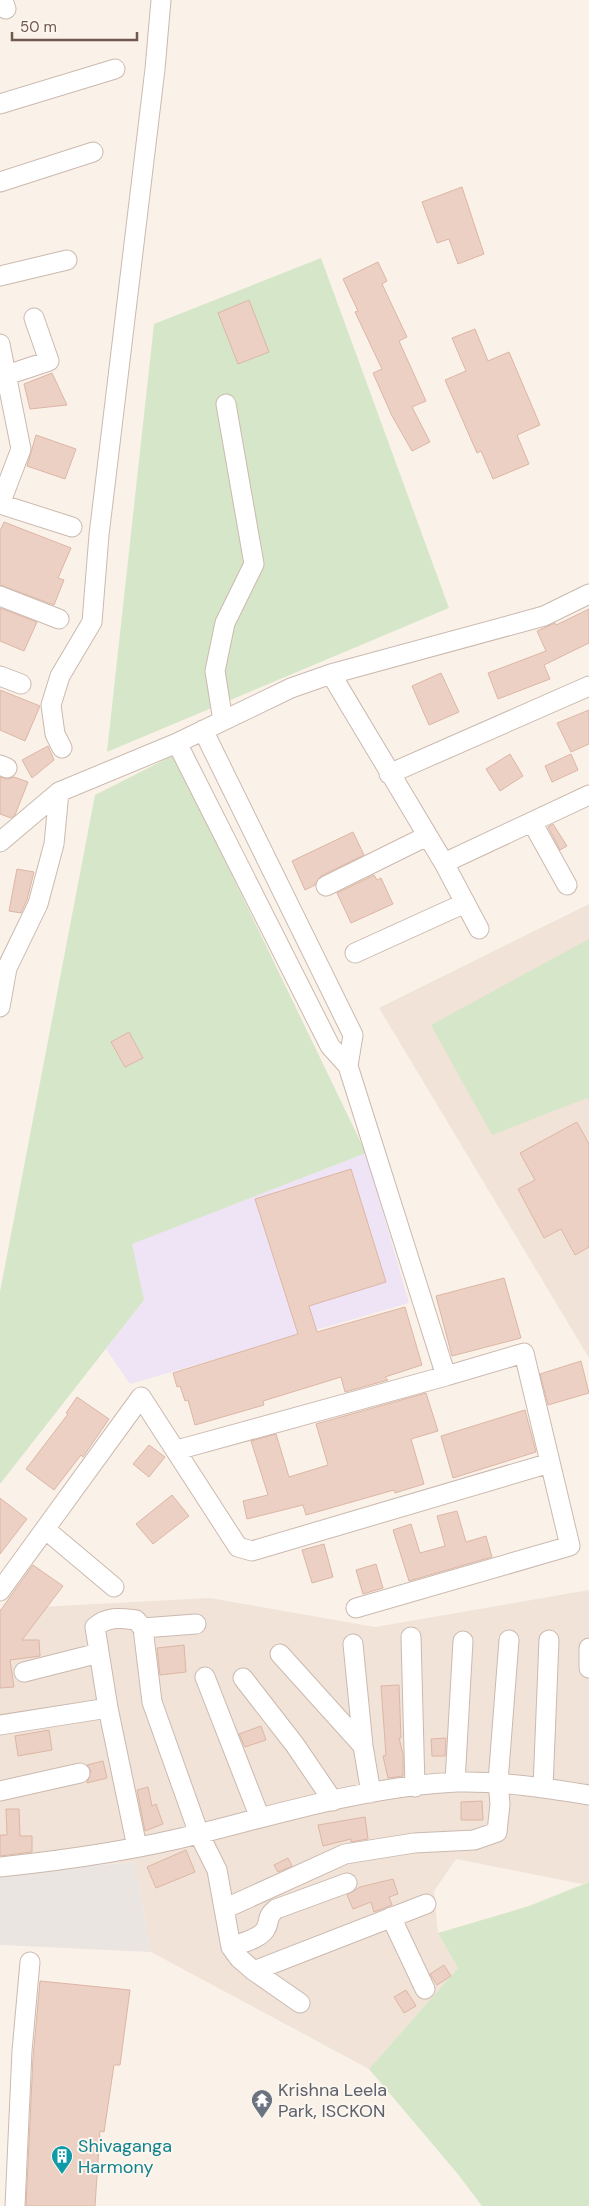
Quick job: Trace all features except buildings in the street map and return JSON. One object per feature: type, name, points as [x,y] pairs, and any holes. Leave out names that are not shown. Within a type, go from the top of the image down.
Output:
[{"type":"street","points":[[62,748],[55,734],[51,705],[60,676],[92,622],[99,535],[155,70],[161,0]]},
{"type":"street","points":[[0,104],[115,70]]},
{"type":"street","points":[[0,182],[93,152]]},
{"type":"street","points":[[0,276],[67,260]]},
{"type":"street","points":[[7,375],[48,362],[34,318]]},
{"type":"street","points":[[0,344],[21,448],[0,504],[72,527]]},
{"type":"street","points":[[223,721],[215,671],[225,623],[254,564],[226,404]]},
{"type":"street","points":[[0,842],[59,792],[178,743],[291,688],[332,674],[544,616],[589,594]]},
{"type":"street","points":[[0,596],[59,619]]},
{"type":"street","points":[[332,674],[389,774],[444,863],[479,928]]},
{"type":"street","points":[[0,676],[21,684]]},
{"type":"street","points":[[389,774],[589,686]]},
{"type":"street","points":[[203,730],[353,1035],[348,1066]]},
{"type":"street","points":[[178,743],[330,1046],[348,1066],[446,1376]]},
{"type":"street","points":[[0,1007],[7,968],[40,895],[54,844],[59,792]]},
{"type":"street","points":[[444,863],[589,795]]},
{"type":"street","points":[[532,822],[567,885]]},
{"type":"street","points":[[326,886],[428,836]]},
{"type":"street","points":[[355,953],[466,903]]},
{"type":"street","points":[[176,1450],[524,1353],[570,1546],[356,1608]]},
{"type":"street","points":[[0,1591],[141,1397],[238,1547],[252,1551],[550,1462]]},
{"type":"street","points":[[45,1529],[114,1587]]},
{"type":"street","points":[[138,1847],[108,1708],[95,1627],[103,1620],[119,1618],[136,1620],[143,1628],[152,1702],[200,1834],[216,1870],[232,1947],[238,1958],[254,1971],[300,2002]]},
{"type":"street","points":[[143,1628],[196,1624]]},
{"type":"street","points":[[411,1637],[415,1787]]},
{"type":"street","points":[[456,1782],[463,1640]]},
{"type":"street","points":[[224,1909],[345,1854],[414,1843],[474,1840],[497,1832],[500,1804],[498,1782],[509,1640]]},
{"type":"street","points":[[543,1788],[549,1640]]},
{"type":"street","points":[[353,1644],[363,1746],[371,1793]]},
{"type":"street","points":[[589,1648],[589,1668]]},
{"type":"street","points":[[24,1672],[100,1653]]},
{"type":"street","points":[[280,1654],[363,1746]]},
{"type":"street","points":[[205,1677],[260,1818]]},
{"type":"street","points":[[243,1678],[295,1745],[333,1801]]},
{"type":"street","points":[[0,1725],[108,1708]]},
{"type":"street","points":[[0,1791],[80,1773]]},
{"type":"street","points":[[0,1867],[138,1847],[200,1834],[333,1801],[415,1787],[456,1782],[498,1782],[589,1795]]},
{"type":"street","points":[[232,1947],[265,1931],[269,1914],[276,1909],[347,1883]]},
{"type":"street","points":[[254,1971],[426,1904]]},
{"type":"street","points":[[391,1917],[425,1989]]},
{"type":"street","points":[[15,2206],[22,2051],[30,1962]]},
{"type":"shaded area","points":[[589,904],[589,1358],[379,1008]]},
{"type":"shaded area","points":[[366,1153],[409,1303],[130,1384],[106,1349],[144,1300],[131,1244]]},
{"type":"shaded area","points":[[589,1590],[589,1882],[582,1884],[456,1859],[434,1891],[438,1933],[458,1968],[369,2069],[151,1952],[135,1862],[0,1871],[0,1609],[210,1598],[375,1627]]},
{"type":"shaded area","points":[[135,1862],[151,1952],[0,1945],[0,1873]]},
{"type":"green space","points":[[321,258],[449,608],[107,752],[154,324]]},
{"type":"green space","points":[[174,755],[366,1153],[132,1244],[144,1300],[0,1484],[0,1292],[95,795]]},
{"type":"green space","points":[[589,939],[589,1100],[587,1098],[492,1135],[431,1025]]},
{"type":"green space","points":[[589,1882],[589,2206],[482,2206],[457,2173],[369,2069],[458,1968],[438,1933],[529,1906]]},
{"type":"place","name":"Krishna Leela Park, ISCKON","points":[[262,2119]]},
{"type":"place","name":"Shivaganga Harmony","points":[[62,2175]]}]
